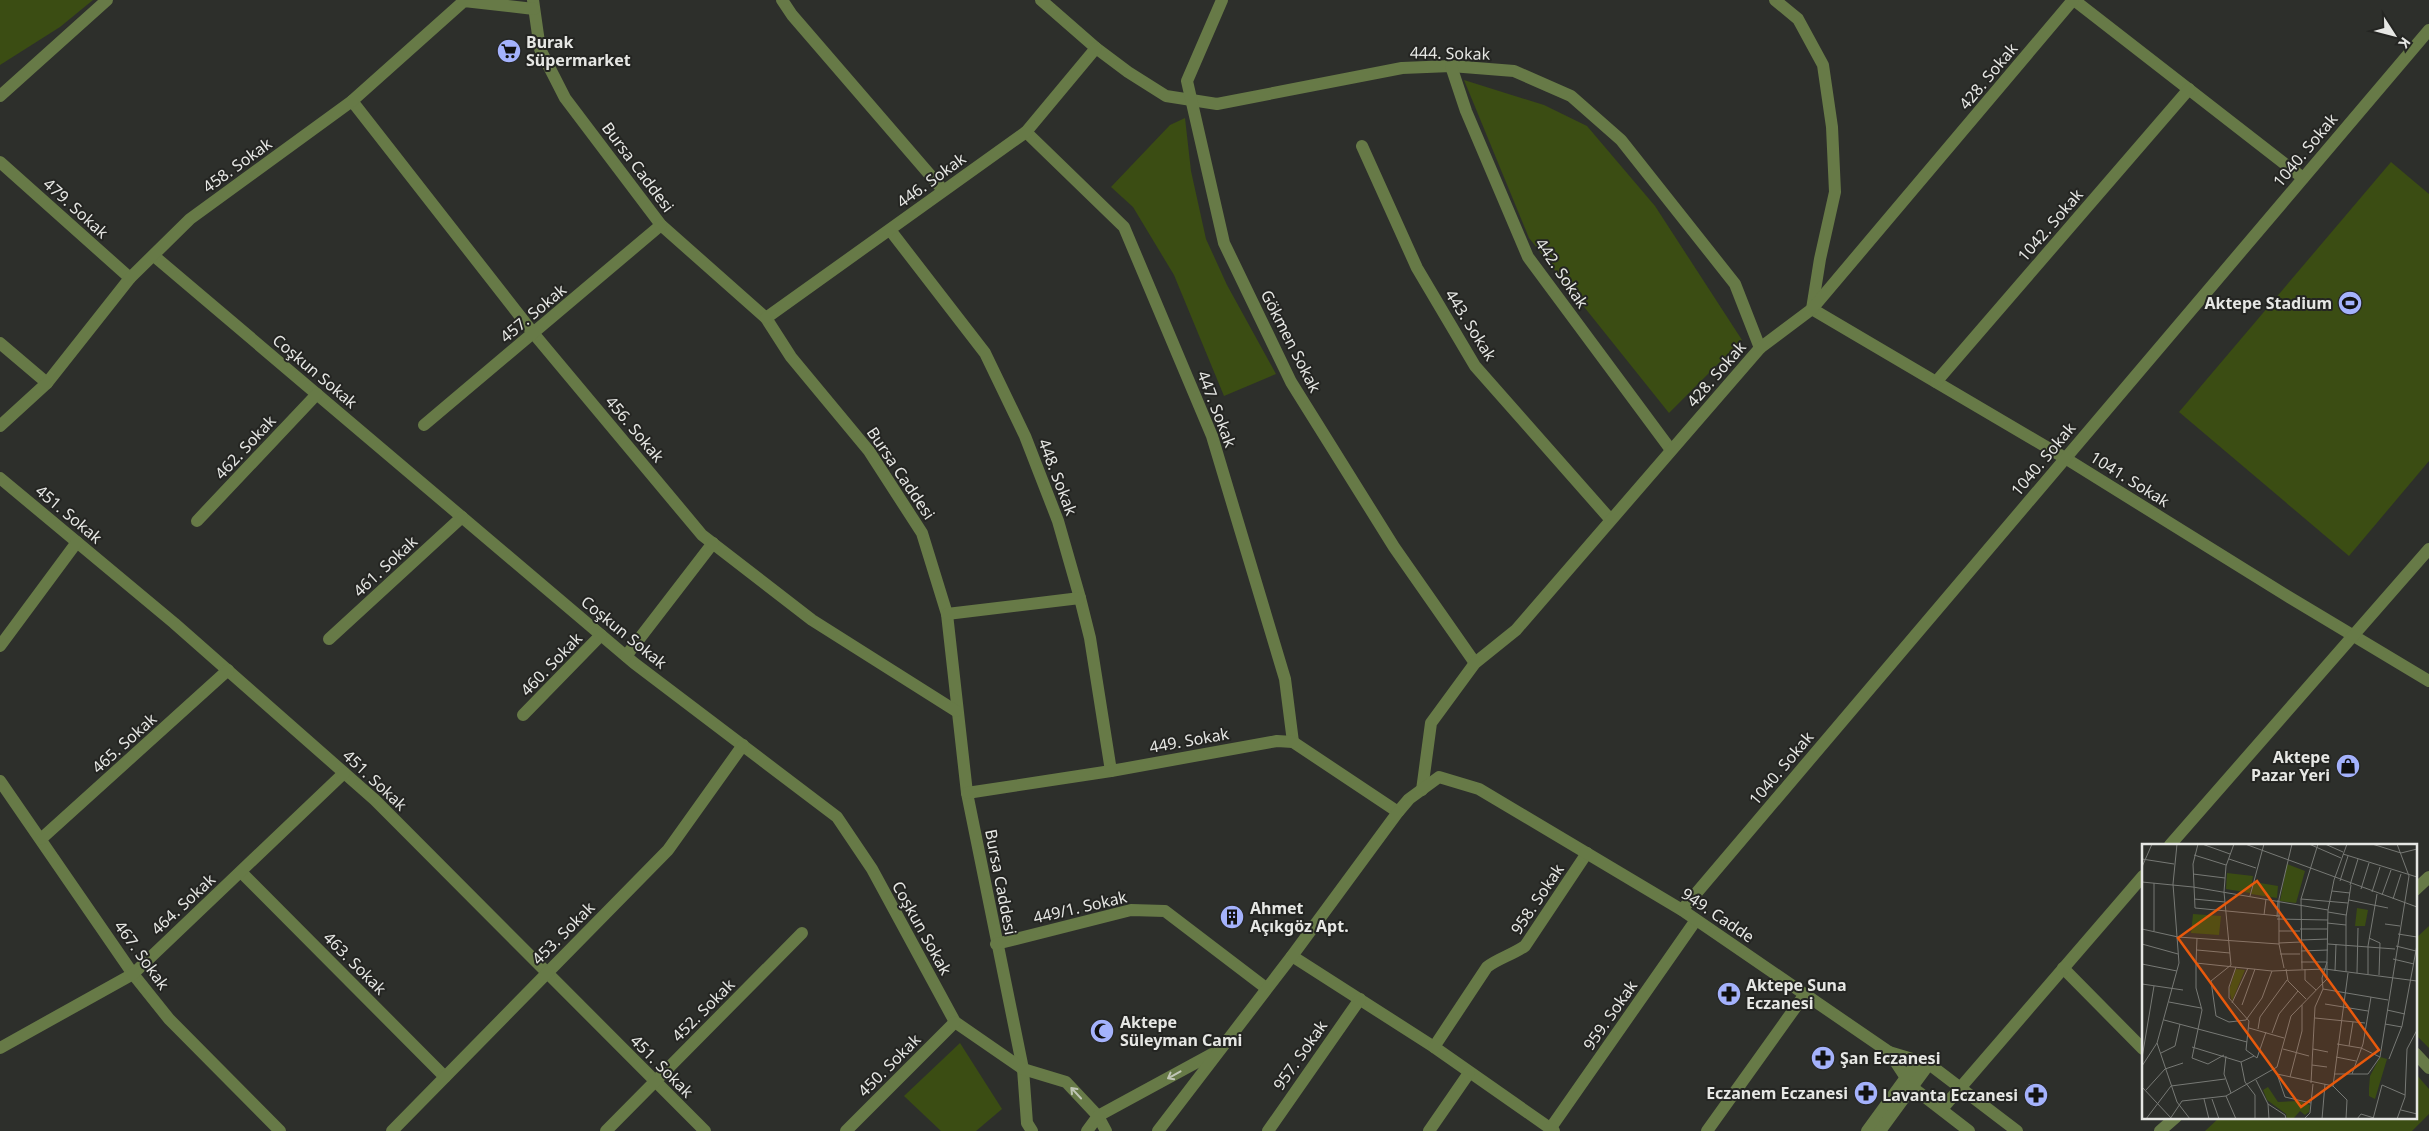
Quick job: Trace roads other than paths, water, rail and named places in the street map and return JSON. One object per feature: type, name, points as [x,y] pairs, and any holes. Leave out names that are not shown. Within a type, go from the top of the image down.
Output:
[{"type":"street","points":[[0,96],[107,0]]},
{"type":"street","name":"458. Sokak","points":[[0,426],[47,383],[130,278],[190,219],[352,101],[462,0],[534,5]]},
{"type":"street","points":[[782,0],[792,15],[943,190]]},
{"type":"street","name":"444. Sokak","points":[[1041,0],[1096,48],[1128,72],[1166,96],[1217,104],[1402,68],[1451,66],[1514,71],[1571,96],[1621,140],[1735,284],[1760,348]]},
{"type":"street","name":"Gökmen Sokak","points":[[1222,0],[1187,82],[1189,100],[1224,243],[1290,382],[1394,547],[1475,663]]},
{"type":"street","points":[[1775,0],[1798,19],[1823,65],[1832,127],[1835,192],[1820,258],[1812,309]]},
{"type":"street","name":"428. Sokak","points":[[1422,790],[1431,723],[1475,663],[1516,630],[1610,519],[1760,348],[1812,309],[2074,0],[2303,178]]},
{"type":"street","name":"Bursa Caddesi","points":[[534,5],[540,49],[565,98],[661,225],[766,318],[791,357],[869,451],[922,533],[947,614],[956,711],[967,793],[996,944],[1023,1069],[1027,1123],[1032,1131]]},
{"type":"street","name":"1040. Sokak","points":[[1682,910],[2429,30]]},
{"type":"street","name":"446. Sokak","points":[[766,318],[1026,132],[1096,48]]},
{"type":"street","name":"442. Sokak","points":[[1451,66],[1466,111],[1528,257],[1671,450]]},
{"type":"street","name":"1042. Sokak","points":[[1936,382],[2189,89]]},
{"type":"street","name":"456. Sokak","points":[[352,101],[534,334],[702,535],[812,620],[956,711]]},
{"type":"street","name":"447. Sokak","points":[[1026,132],[1124,227],[1212,436],[1285,679],[1293,742]]},
{"type":"street","name":"443. Sokak","points":[[1362,146],[1417,268],[1475,366],[1610,519]]},
{"type":"street","name":"479. Sokak","points":[[0,162],[130,278]]},
{"type":"street","name":"457. Sokak","points":[[424,426],[661,225]]},
{"type":"street","name":"448. Sokak","points":[[890,230],[985,353],[1031,453],[1058,521],[1080,598],[1090,638],[1111,771]]},
{"type":"street","name":"Coşkun Sokak","points":[[154,256],[626,656],[836,817],[872,869],[955,1022],[1023,1069],[1066,1082],[1098,1116],[1106,1131]]},
{"type":"street","name":"1041. Sokak","points":[[1812,309],[2065,458],[2429,681]]},
{"type":"street","points":[[0,343],[47,383]]},
{"type":"street","name":"462. Sokak","points":[[197,521],[317,394]]},
{"type":"street","name":"451. Sokak","points":[[0,478],[228,670],[375,800],[704,1131]]},
{"type":"street","name":"461. Sokak","points":[[329,639],[462,517]]},
{"type":"street","points":[[0,646],[76,542]]},
{"type":"street","points":[[626,656],[713,543]]},
{"type":"street","points":[[2171,844],[2352,634],[2429,550]]},
{"type":"street","points":[[947,614],[1080,598]]},
{"type":"street","name":"460. Sokak","points":[[524,715],[601,635]]},
{"type":"street","name":"465. Sokak","points":[[41,839],[228,670]]},
{"type":"street","name":"449. Sokak","points":[[967,793],[1111,771],[1276,741],[1293,742]]},
{"type":"street","points":[[1293,742],[1398,812]]},
{"type":"street","name":"453. Sokak","points":[[392,1131],[668,850],[743,745]]},
{"type":"street","name":"464. Sokak","points":[[0,1048],[133,974],[344,773]]},
{"type":"street","name":"949. Cadde","points":[[1422,790],[1439,777],[1479,789],[1682,910],[1889,1052],[1909,1082],[1969,1131]]},
{"type":"street","name":"467. Sokak","points":[[0,781],[133,974],[169,1019],[280,1131]]},
{"type":"street","points":[[1158,1131],[1217,1051],[1292,956],[1398,812],[1409,799],[1422,790]]},
{"type":"street","name":"958. Sokak","points":[[1434,1047],[1487,967],[1497,959],[1514,954],[1525,946],[1587,853]]},
{"type":"street","name":"463. Sokak","points":[[242,872],[445,1077]]},
{"type":"street","points":[[2416,889],[2429,876]]},
{"type":"street","points":[[1942,1109],[2142,877]]},
{"type":"street","name":"449/1. Sokak","points":[[996,944],[1131,910],[1165,911],[1266,988]]},
{"type":"street","name":"959. Sokak","points":[[1552,1130],[1696,920]]},
{"type":"street","name":"452. Sokak","points":[[606,1131],[802,933]]},
{"type":"street","points":[[1292,956],[1434,1047],[1552,1130]]},
{"type":"street","points":[[2063,968],[2142,1048]]},
{"type":"street","points":[[1707,1131],[1805,994]]},
{"type":"street","name":"957. Sokak","points":[[1268,1131],[1360,998]]},
{"type":"street","name":"450. Sokak","points":[[846,1131],[955,1022]]},
{"type":"street","points":[[1087,1131],[1098,1116],[1217,1051]]},
{"type":"street","points":[[1889,1052],[1923,1062],[2017,1131]]},
{"type":"street","points":[[2416,1054],[2429,1068]]},
{"type":"street","points":[[1880,1131],[1923,1062]]},
{"type":"street","points":[[1429,1131],[1469,1073]]},
{"type":"street","points":[[1867,1131],[1909,1082]]},
{"type":"street","points":[[2160,1131],[2175,1118]]},
{"type":"place","name":"Burak Süpermarket","points":[[509,51]]},
{"type":"place","name":"Aktepe Stadium","points":[[2350,303]]},
{"type":"place","name":"Aktepe Pazar Yeri","points":[[2348,766]]},
{"type":"place","name":"Ahmet Açıkgöz Apt.","points":[[1232,917]]},
{"type":"place","name":"Aktepe Suna Eczanesi","points":[[1729,994]]},
{"type":"place","name":"Aktepe Süleyman Cami","points":[[1102,1031]]},
{"type":"place","name":"Şan Eczanesi","points":[[1823,1058]]},
{"type":"place","name":"Eczanem Eczanesi","points":[[1866,1093]]},
{"type":"place","name":"Lavanta Eczanesi","points":[[2036,1095]]}]
